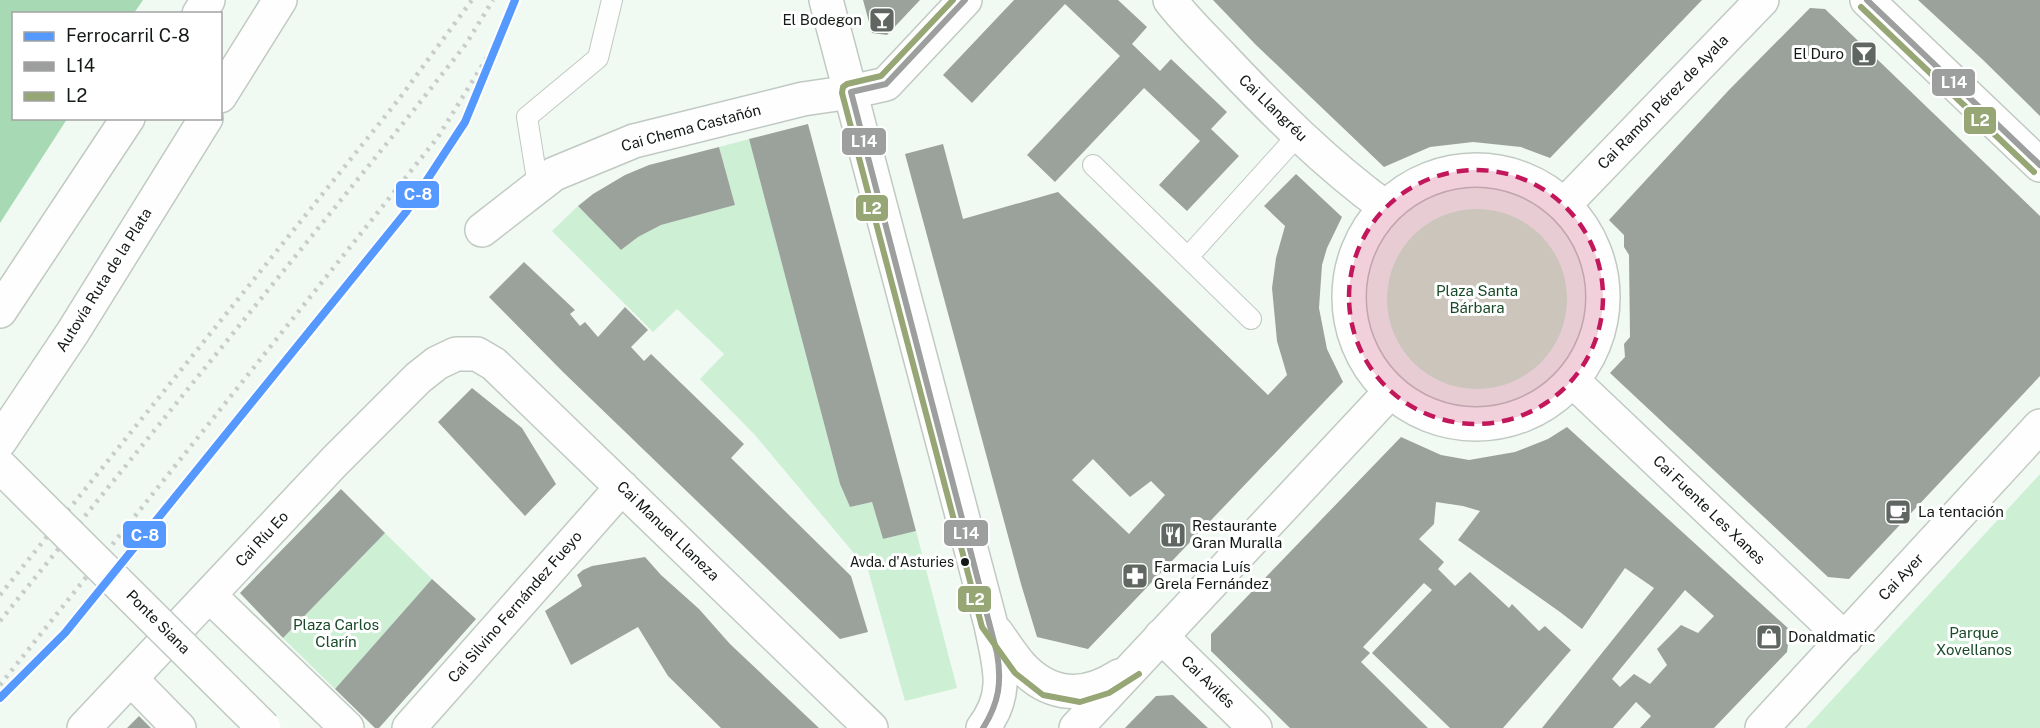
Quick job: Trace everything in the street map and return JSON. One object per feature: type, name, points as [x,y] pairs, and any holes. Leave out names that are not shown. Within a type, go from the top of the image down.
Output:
[{"type":"main road","points":[[222,93],[280,0]]},
{"type":"main road","points":[[826,0],[991,625],[1002,681],[995,710],[983,728]]},
{"type":"main road","name":"Cai Chema Castañón","points":[[482,230],[554,174],[634,141],[803,99],[886,84],[965,0]]},
{"type":"main road","name":"Cai Llangréu","points":[[1170,0],[1242,79],[1299,134],[1350,181],[1385,207]]},
{"type":"main road","name":"Cai Ramón Pérez de Ayala","points":[[1564,205],[1762,0]]},
{"type":"main road","points":[[1867,0],[2040,165]]},
{"type":"main road","points":[[0,311],[127,120]]},
{"type":"main road","name":"Autovía Ruta de la Plata","points":[[0,441],[73,332],[205,120]]},
{"type":"main road","points":[[1491,170],[1529,181],[1564,205],[1586,232],[1601,269],[1604,309],[1594,348],[1573,381],[1543,407],[1505,422],[1464,425],[1424,415],[1390,392],[1364,360],[1350,321],[1349,280],[1361,240],[1385,207],[1416,184],[1452,172],[1491,170]]},
{"type":"main road","name":"Cai Manuel Llaneza","points":[[456,354],[477,354],[494,364],[871,728]]},
{"type":"main road","name":"Cai Ríu Eo","points":[[84,728],[335,461],[418,378],[437,363],[456,354]]},
{"type":"main road","name":"Cai Fuente Les Xanes","points":[[1573,381],[1845,639]]},
{"type":"main road","points":[[1076,728],[1390,392]]},
{"type":"main road","name":"Cai Ayer","points":[[1762,728],[2040,426]]},
{"type":"main road","name":"Ponte Siana","points":[[0,466],[264,728]]},
{"type":"main road","name":"Cai Silvino Fernández Fueyo","points":[[409,728],[622,487]]},
{"type":"main road","points":[[209,595],[347,728]]},
{"type":"main road","points":[[991,625],[1022,667],[1046,686],[1078,693],[1105,685],[1134,666]]},
{"type":"main road","name":"Cai Avilés","points":[[1161,636],[1255,728]]},
{"type":"main road","points":[[131,679],[179,728]]},
{"type":"lane","points":[[538,186],[527,117],[598,58],[612,0]]},
{"type":"lane","points":[[1188,257],[1299,134]]},
{"type":"lane","points":[[1093,165],[1251,320]]},
{"type":"highlighted area","points":[[1491,170],[1529,181],[1564,205],[1586,232],[1601,269],[1604,309],[1594,348],[1573,381],[1543,407],[1505,422],[1464,425],[1424,415],[1390,392],[1364,360],[1350,321],[1349,280],[1361,240],[1385,207],[1416,184],[1452,172]]},
{"type":"green space","points":[[749,139],[840,484],[850,507],[872,502],[883,539],[916,531],[957,688],[905,701],[868,570],[754,434],[700,379],[724,354],[677,309],[653,332],[552,231],[578,206],[621,250],[638,237],[661,225],[735,205],[719,147]]},
{"type":"green space","name":"Plaza Santa Bárbara","points":[[1477,209],[1511,216],[1527,224],[1541,235],[1552,249],[1560,265],[1567,299],[1560,333],[1552,349],[1541,363],[1527,374],[1511,382],[1477,389],[1443,382],[1427,374],[1413,363],[1402,349],[1394,333],[1387,299],[1394,265],[1402,249],[1413,235],[1427,224],[1443,216]]},
{"type":"green space","name":"Parque Xovellanos","points":[[2040,474],[2040,728],[1806,728]]},
{"type":"green space","name":"Plaza Carlos Clarín","points":[[385,533],[432,579],[335,689],[283,638]]},
{"type":"shaded area","points":[[0,0],[143,0],[135,12],[12,12],[12,120],[66,120],[0,223]]},
{"type":"building","points":[[863,0],[920,0],[887,35],[872,33]]},
{"type":"building","points":[[1014,0],[1118,0],[1147,27],[1132,44],[1160,71],[1171,59],[1227,112],[1211,129],[1239,156],[1187,211],[1159,185],[1200,141],[1144,88],[1055,182],[1027,155],[1120,56],[1065,4],[972,103],[943,75]]},
{"type":"building","points":[[1213,0],[1702,0],[1550,158],[1521,147],[1473,142],[1430,147],[1384,167],[1256,45]]},
{"type":"building","points":[[1918,0],[2040,0],[2040,116],[1982,59]]},
{"type":"building","points":[[1810,8],[1825,9],[2040,216],[2040,376],[1849,579],[1828,577],[1610,373],[1625,357],[1624,344],[1630,337],[1629,255],[1624,247],[1624,235],[1609,220],[1728,91]]},
{"type":"building","points":[[808,124],[916,531],[883,539],[872,502],[850,507],[840,484],[749,139]]},
{"type":"building","points":[[943,144],[963,219],[1058,192],[1268,395],[1287,375],[1277,341],[1272,288],[1276,258],[1285,226],[1264,206],[1296,174],[1342,217],[1327,248],[1322,265],[1319,308],[1327,349],[1343,382],[1088,649],[1037,637],[905,154]],"holes":[[[1093,459],[1130,497],[1151,481],[1165,495],[1129,534],[1072,480]]]},
{"type":"building","points":[[719,147],[735,205],[661,225],[638,237],[621,250],[578,206],[625,175],[649,165]]},
{"type":"building","points":[[524,262],[575,310],[570,314],[580,326],[585,322],[598,337],[625,307],[648,330],[631,347],[644,361],[651,354],[744,444],[731,458],[851,576],[868,632],[840,639],[563,372],[489,297]]},
{"type":"building","points":[[472,388],[522,428],[556,484],[525,516],[438,422]]},
{"type":"building","points":[[1567,427],[1790,630],[1787,652],[1714,728],[1640,728],[1651,716],[1636,702],[1613,728],[1542,728],[1654,588],[1625,568],[1582,629],[1458,540],[1480,511],[1463,506],[1436,502],[1434,524],[1419,539],[1444,562],[1438,569],[1455,586],[1470,572],[1509,608],[1512,604],[1539,631],[1545,626],[1571,650],[1503,728],[1450,728],[1372,653],[1432,590],[1424,583],[1363,647],[1370,653],[1361,662],[1428,728],[1290,728],[1211,651],[1211,634],[1401,437],[1441,455],[1469,460],[1515,452],[1548,439]],"holes":[[[1685,590],[1714,616],[1698,633],[1681,625],[1657,649],[1667,665],[1650,684],[1634,674],[1620,687],[1612,679]]]},
{"type":"building","points":[[341,489],[385,533],[283,638],[240,593]]},
{"type":"building","points":[[645,557],[661,575],[699,609],[730,644],[819,728],[721,728],[668,676],[638,627],[571,665],[545,611],[582,586],[577,575],[583,570],[592,566]]},
{"type":"building","points":[[432,579],[476,619],[379,728],[375,728],[335,689]]},
{"type":"building","points":[[1173,695],[1208,728],[1125,728],[1156,696]]},
{"type":"building","points":[[139,716],[151,728],[127,728]]},
{"type":"railway","points":[[0,595],[399,99],[472,0]]},
{"type":"railway","points":[[0,621],[413,111],[466,44],[493,0]]},
{"type":"railway","points":[[0,685],[438,137],[507,25]]},
{"type":"rail line","name":"C-8","points":[[0,698],[65,633],[406,212],[465,122],[515,0]]},
{"type":"transit line","name":"L2","points":[[953,0],[881,76],[847,84],[843,87],[842,93],[982,627],[1015,673],[1043,695],[1080,702],[1109,693],[1139,674]]},
{"type":"transit line","name":"L14","points":[[965,0],[886,84],[851,92],[997,653],[998,692],[993,710],[983,728]]},
{"type":"transit line","name":"L14","points":[[1867,0],[2040,165]]},
{"type":"transit line","name":"L2","points":[[1861,7],[2034,172]]},
{"type":"place","name":"El Bodegon","points":[[882,20]]},
{"type":"place","name":"El Duro","points":[[1864,54]]},
{"type":"place","name":"La tentación","points":[[1898,512]]},
{"type":"place","name":"Restaurante Gran Muralla","points":[[1173,535]]},
{"type":"place","name":"Avda. d'Asturies","points":[[965,562]]},
{"type":"place","name":"Farmacia Luís Grela Fernández","points":[[1135,576]]},
{"type":"place","name":"Donaldmatic","points":[[1769,637]]}]
